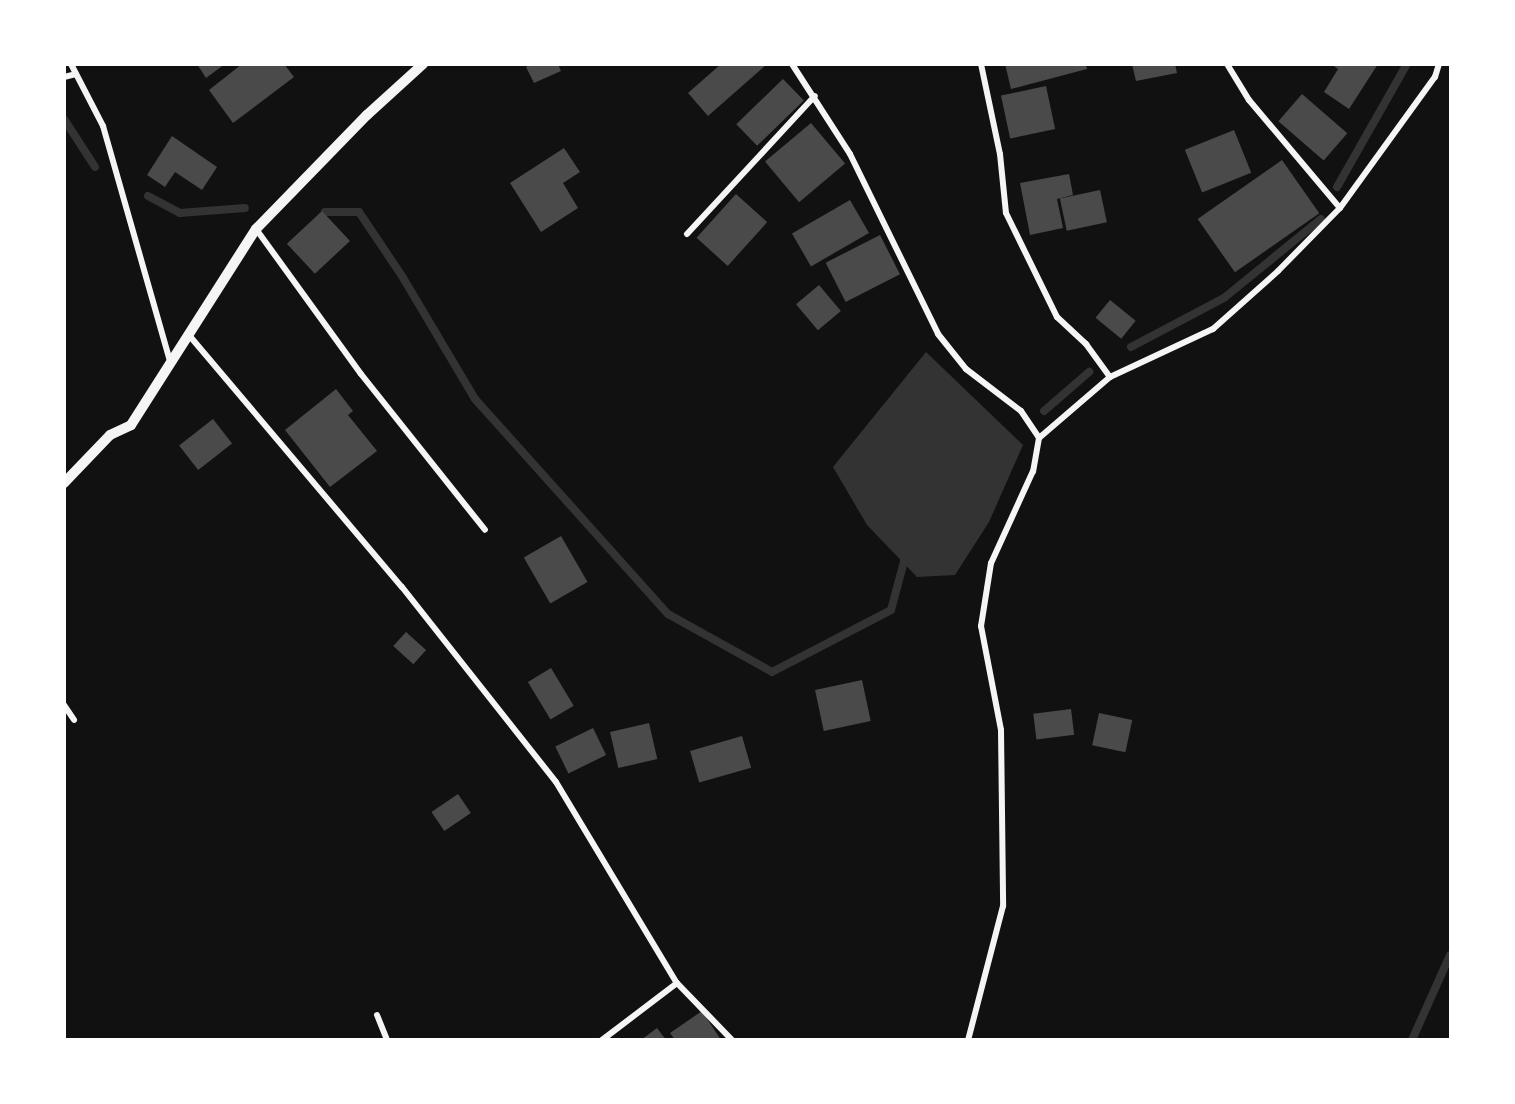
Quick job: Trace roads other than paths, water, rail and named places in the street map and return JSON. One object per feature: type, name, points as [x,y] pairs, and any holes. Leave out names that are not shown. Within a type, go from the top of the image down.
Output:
[{"type":"street","points":[[71,64],[103,126],[170,361]]},
{"type":"street","points":[[64,483],[110,435],[131,424],[256,229],[367,115],[423,64]]},
{"type":"street","points":[[792,64],[815,96],[850,154],[938,334],[966,369],[1021,411],[1039,438]]},
{"type":"street","points":[[981,64],[1000,154],[1006,213],[1057,317],[1086,344],[1110,377]]},
{"type":"street","points":[[1227,64],[1249,100],[1340,208]]},
{"type":"street","points":[[968,1040],[1003,906],[1001,730],[981,626],[991,563],[1033,471],[1039,438],[1110,377],[1213,329],[1321,231],[1434,77],[1439,64]]},
{"type":"street","points":[[64,77],[76,74]]},
{"type":"street","points":[[687,234],[815,96]]},
{"type":"street","points":[[256,229],[361,374],[485,530]]},
{"type":"street","points":[[187,334],[402,586],[556,782],[677,983],[732,1040]]},
{"type":"street","points":[[64,705],[74,720]]},
{"type":"street","points":[[602,1040],[677,983]]},
{"type":"street","points":[[377,1015],[387,1040]]},
{"type":"waterway","points":[[1337,187],[1407,64]]},
{"type":"waterway","points":[[64,119],[95,167]]},
{"type":"waterway","points":[[148,196],[180,213],[245,208]]},
{"type":"waterway","points":[[325,212],[359,212],[402,276],[475,399],[668,614],[772,672],[891,610],[906,554]]},
{"type":"waterway","points":[[1131,347],[1224,298],[1321,219]]},
{"type":"waterway","points":[[1044,411],[1089,372]]},
{"type":"waterway","points":[[1412,1040],[1450,955]]}]
